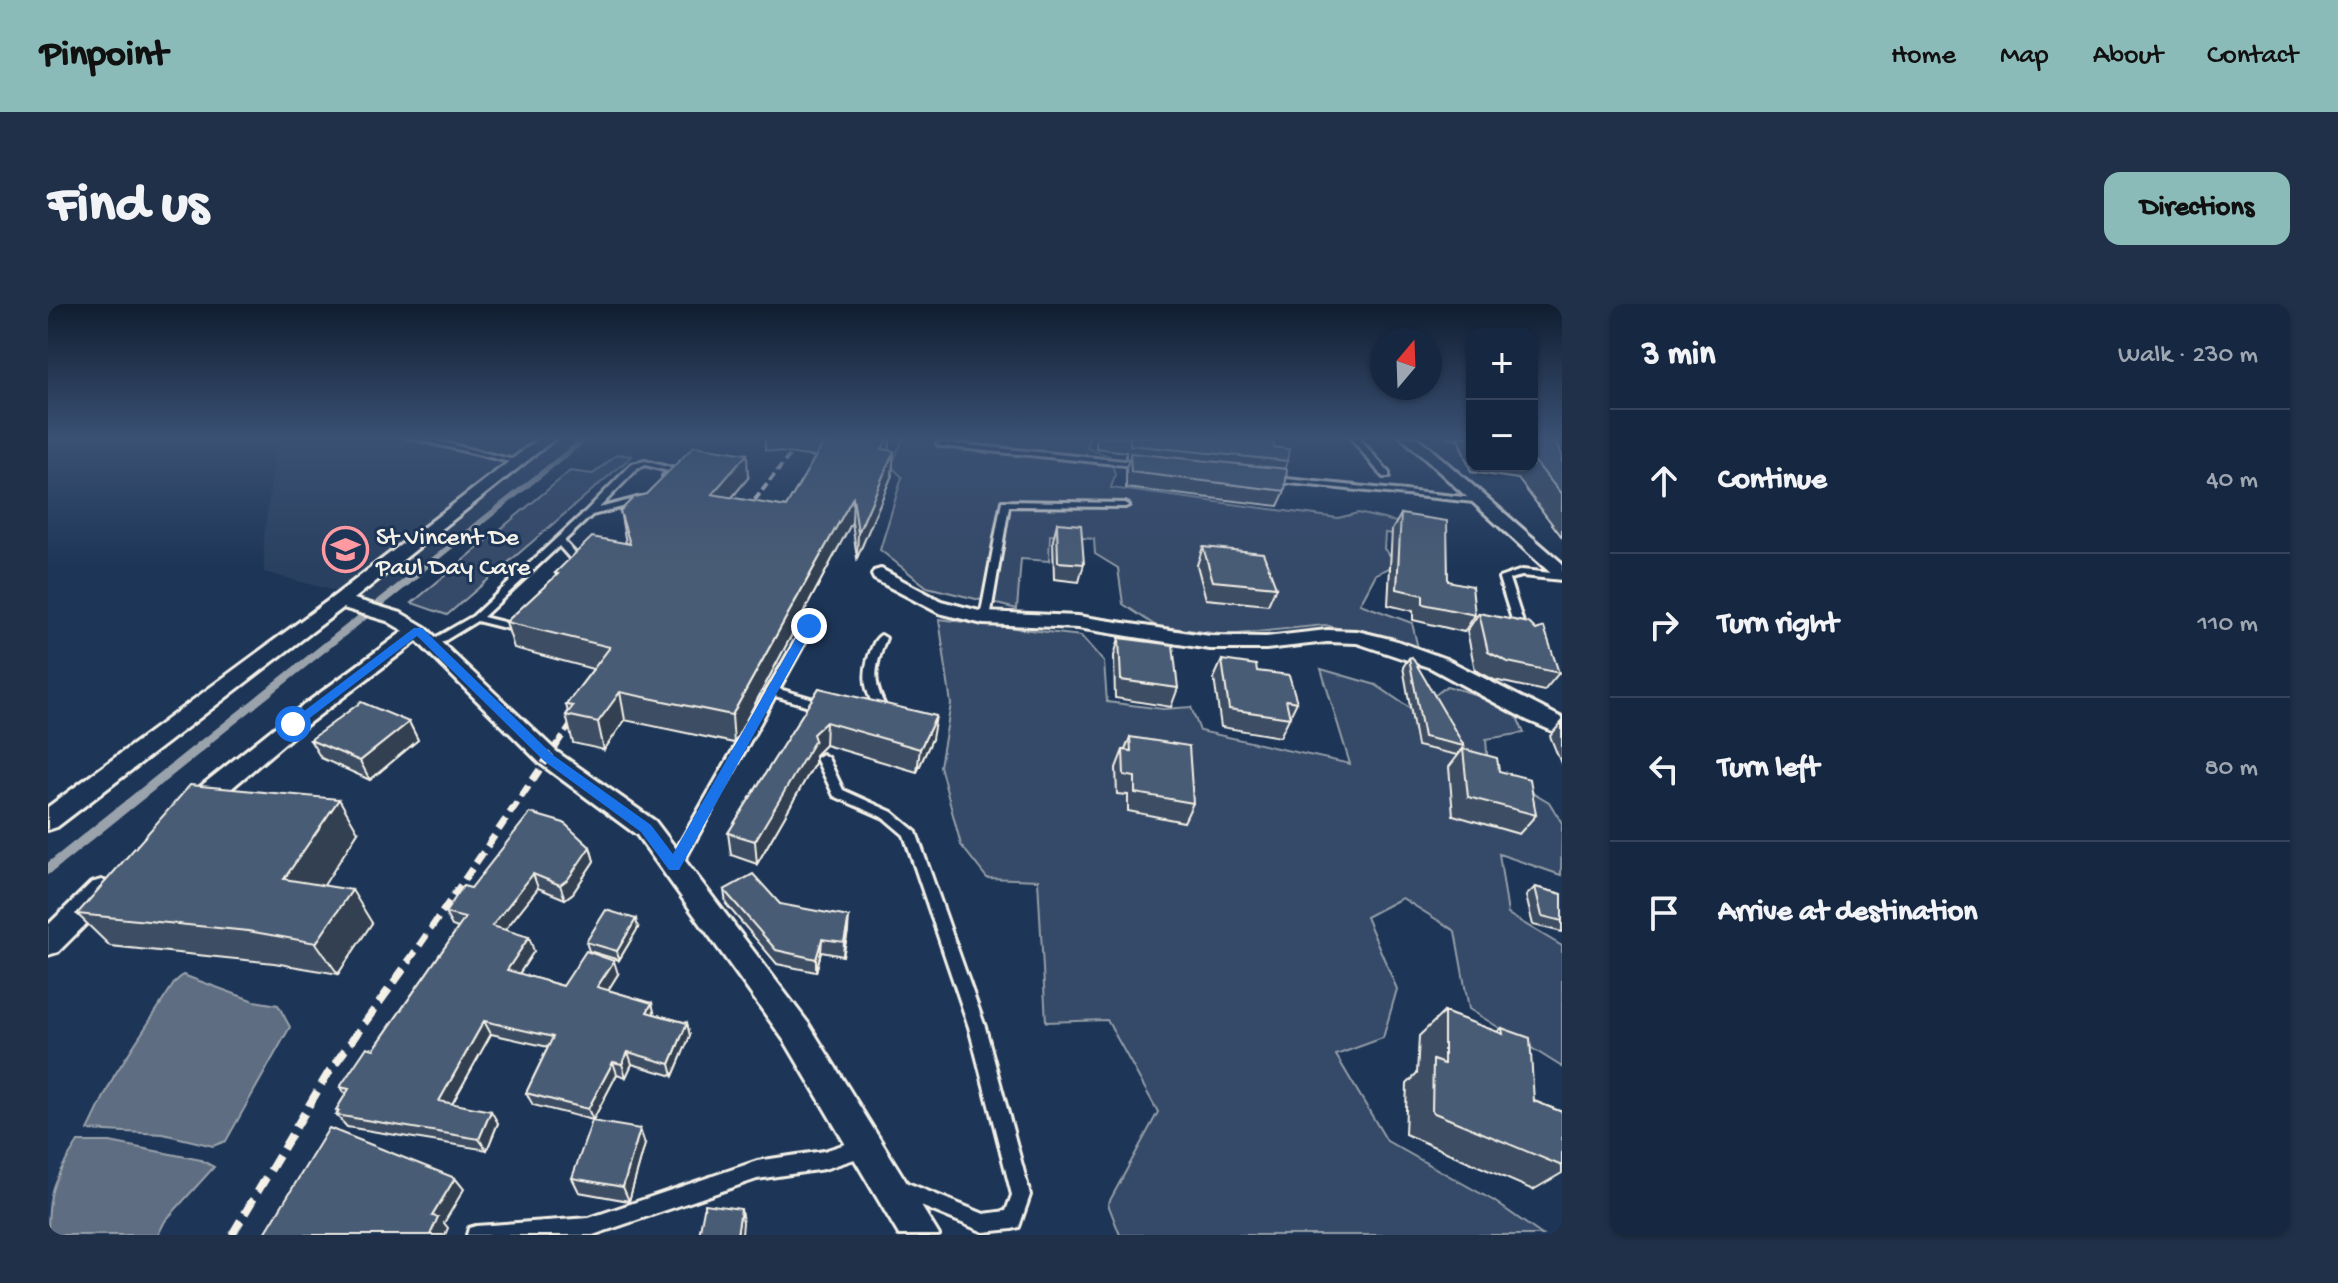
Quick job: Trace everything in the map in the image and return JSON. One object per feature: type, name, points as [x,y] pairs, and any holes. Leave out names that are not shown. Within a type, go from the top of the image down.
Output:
[{"type":"street","points":[[48,820],[348,603],[496,480]]},
{"type":"street","points":[[1460,480],[1562,575]]},
{"type":"street","points":[[881,575],[942,608],[985,618],[1062,620],[1170,639],[1218,643],[1276,643],[1320,635],[1352,636],[1397,645],[1442,663],[1562,727]]},
{"type":"street","points":[[348,603],[415,630],[549,758],[646,828],[797,1033],[920,1235]]},
{"type":"street","points":[[176,821],[293,724],[415,630]]},
{"type":"street","points":[[48,943],[123,869]]},
{"type":"lane","points":[[476,618],[621,480]]},
{"type":"lane","points":[[1290,480],[1484,501]]},
{"type":"lane","points":[[589,513],[641,500],[652,490]]},
{"type":"lane","points":[[985,618],[1005,503],[1125,505]]},
{"type":"lane","points":[[559,541],[580,564],[570,575]]},
{"type":"lane","points":[[1524,642],[1504,578],[1522,573],[1562,575]]},
{"type":"lane","points":[[415,630],[476,618],[517,628],[527,618]]},
{"type":"lane","points":[[674,866],[809,626]]},
{"type":"lane","points":[[881,638],[869,664],[871,692],[880,716],[900,722]]},
{"type":"lane","points":[[772,691],[833,708]]},
{"type":"lane","points":[[822,758],[838,793],[888,815],[910,832],[977,1027],[1021,1195],[1012,1220],[984,1223],[890,1184]]},
{"type":"lane","points":[[476,1235],[589,1227],[757,1170],[824,1160],[866,1146]]},
{"type":"shaded area","points":[[271,480],[527,480],[376,602],[264,572],[264,537]]},
{"type":"shaded area","points":[[559,480],[604,480],[447,615],[412,603]]},
{"type":"shaded area","points":[[901,480],[1113,480],[1111,488],[1338,518],[1358,513],[1418,527],[1423,538],[1385,533],[1384,549],[1398,564],[1376,574],[1360,604],[1412,623],[1418,648],[1325,625],[1228,635],[1156,626],[1123,604],[1118,568],[1095,554],[1094,539],[1050,535],[1049,561],[1021,559],[1017,609],[927,587],[880,550]]},
{"type":"shaded area","points":[[939,619],[1081,636],[1104,662],[1107,702],[1163,709],[1191,707],[1200,731],[1350,764],[1321,669],[1376,685],[1414,711],[1447,686],[1471,693],[1516,715],[1524,733],[1486,739],[1488,766],[1549,802],[1562,823],[1561,875],[1499,854],[1508,914],[1562,946],[1562,1067],[1469,1009],[1455,931],[1402,898],[1366,917],[1397,989],[1383,1038],[1336,1055],[1387,1141],[1494,1201],[1542,1235],[1120,1235],[1108,1204],[1158,1112],[1107,1020],[1046,1022],[1038,880],[987,878],[961,845],[940,766],[951,704]]},
{"type":"shaded area","points":[[183,975],[254,1001],[278,1005],[290,1027],[226,1141],[213,1146],[163,1134],[88,1130],[114,1076],[175,982]]},
{"type":"shaded area","points":[[78,1142],[110,1142],[201,1160],[214,1167],[165,1221],[158,1235],[48,1235],[51,1195],[63,1166]]},
{"type":"building","points":[[660,480],[724,480],[712,494],[786,507],[802,480],[881,480],[858,533],[853,497],[732,715],[620,692],[598,722],[566,715],[573,706],[566,705],[610,647],[506,622],[558,574],[555,573],[592,537],[630,544],[620,511],[634,497],[646,494]]},
{"type":"building","points":[[1199,480],[1286,480],[1285,491]]},
{"type":"building","points":[[1550,480],[1562,480],[1562,495]]},
{"type":"building","points":[[1401,514],[1447,521],[1448,581],[1472,586],[1475,615],[1423,604],[1423,595],[1397,589]]},
{"type":"building","points":[[1057,523],[1081,525],[1084,564],[1058,562]]},
{"type":"building","points":[[1203,547],[1263,553],[1276,587],[1213,581]]},
{"type":"building","points":[[1479,613],[1529,623],[1536,630],[1544,627],[1559,673],[1508,662],[1488,652]]},
{"type":"building","points":[[1119,638],[1173,645],[1178,688],[1121,680]]},
{"type":"building","points":[[1412,657],[1464,746],[1424,737],[1409,658]]},
{"type":"building","points":[[1222,660],[1256,665],[1257,671],[1289,675],[1297,702],[1286,700],[1290,718],[1229,709]]},
{"type":"building","points":[[819,688],[936,716],[920,749],[826,722],[813,734],[815,740],[755,841],[728,833]]},
{"type":"building","points":[[361,702],[409,722],[360,761],[310,740]]},
{"type":"building","points":[[1130,737],[1189,746],[1193,803],[1135,793],[1135,777],[1124,775],[1123,750],[1131,751]]},
{"type":"building","points":[[1463,749],[1497,758],[1499,771],[1530,779],[1536,815],[1468,797]]},
{"type":"building","points":[[190,785],[339,799],[284,879],[352,890],[316,943],[248,931],[77,914]]},
{"type":"building","points":[[530,813],[564,823],[590,847],[568,879],[560,885],[533,874],[492,926],[529,937],[507,970],[563,986],[586,951],[614,961],[597,987],[652,1003],[647,1012],[687,1023],[670,1064],[628,1052],[622,1064],[613,1062],[588,1109],[526,1093],[553,1037],[484,1021],[439,1101],[491,1111],[479,1139],[336,1115],[349,1089],[340,1087],[367,1047],[374,1049],[465,918],[445,913],[463,886],[471,888]]},
{"type":"building","points":[[753,874],[780,904],[849,917],[844,942],[822,939],[816,959],[776,950],[724,890]]},
{"type":"building","points":[[1535,887],[1562,894],[1562,921],[1542,916]]},
{"type":"building","points":[[606,910],[636,919],[617,951],[586,942]]},
{"type":"building","points":[[1444,1012],[1503,1034],[1502,1028],[1530,1038],[1534,1101],[1562,1112],[1562,1166],[1432,1112],[1433,1060],[1444,1064]]},
{"type":"building","points":[[592,1121],[640,1129],[623,1187],[572,1178]]},
{"type":"building","points":[[329,1128],[455,1178],[432,1216],[438,1217],[430,1235],[264,1235]]},
{"type":"building","points":[[705,1204],[741,1209],[737,1235],[699,1235]]},
{"type":"waterway","points":[[416,574],[533,480]]},
{"type":"waterway","points":[[202,745],[419,572]]},
{"type":"waterway","points":[[48,869],[205,743]]},
{"type":"railway","points":[[740,519],[770,480]]},
{"type":"railway","points":[[557,745],[581,709]]},
{"type":"railway","points":[[408,962],[558,743]]},
{"type":"railway","points":[[232,1235],[327,1075],[410,960]]},
{"type":"place","name":"St Vincent De Paul Day Care","points":[[345,550]]},
{"type":"route","points":[[293,724],[418,631],[549,758],[646,828],[674,866],[809,626]]}]
